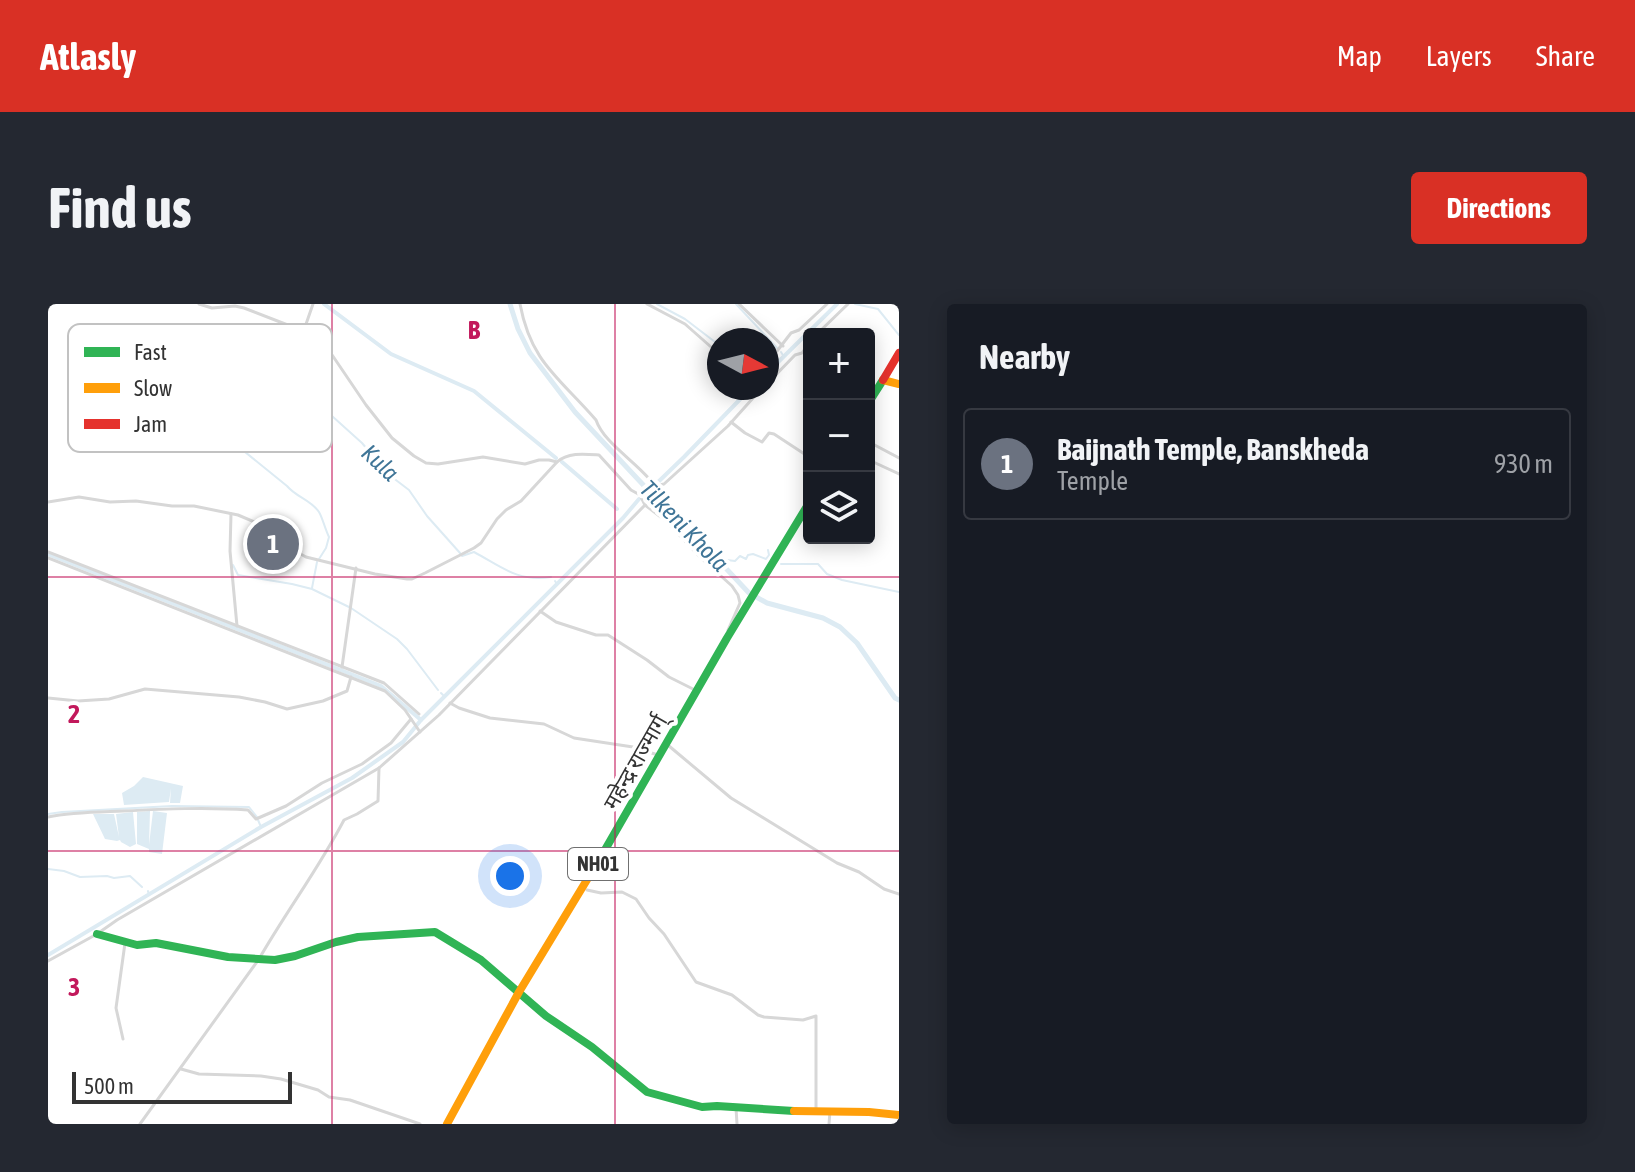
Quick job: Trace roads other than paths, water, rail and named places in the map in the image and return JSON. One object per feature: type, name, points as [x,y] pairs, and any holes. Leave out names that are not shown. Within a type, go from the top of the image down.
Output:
[{"type":"main road","points":[[870,400],[899,353]]},
{"type":"main road","points":[[883,380],[899,384]]},
{"type":"main road","name":"महेन्द्र राज्मार्ग्","points":[[447,1124],[519,992],[583,889],[727,638],[803,513]]},
{"type":"main road","points":[[97,934],[137,945],[156,943],[228,957],[275,960],[358,937],[435,932],[481,960],[546,1016],[592,1047],[647,1092],[702,1107],[899,1115]]},
{"type":"street","points":[[199,304],[212,308],[244,308],[285,324]]},
{"type":"street","points":[[306,324],[313,304]]},
{"type":"street","points":[[520,304],[533,347],[551,373],[590,412],[610,441],[642,469],[655,486],[664,484],[731,422],[750,400]]},
{"type":"street","points":[[647,304],[685,324],[707,343]]},
{"type":"street","points":[[739,304],[783,346]]},
{"type":"street","points":[[779,350],[791,333],[799,330],[827,304]]},
{"type":"street","points":[[823,328],[848,304]]},
{"type":"street","points":[[779,372],[795,355],[803,352]]},
{"type":"street","points":[[332,355],[392,438],[426,463],[483,457],[525,464],[539,460],[557,462]]},
{"type":"street","points":[[731,422],[762,442],[769,433],[774,434],[803,453]]},
{"type":"street","points":[[875,445],[899,458]]},
{"type":"street","points":[[48,502],[79,497],[194,506],[259,524],[286,546],[306,557],[375,574],[412,579],[481,543],[497,519],[521,501],[563,458],[599,455],[631,490],[640,495],[645,505],[666,521],[732,586],[740,603],[728,626],[727,638]]},
{"type":"street","points":[[875,463],[899,474]]},
{"type":"street","points":[[48,961],[379,768],[450,703],[645,505]]},
{"type":"street","points":[[231,514],[230,551],[237,627]]},
{"type":"street","points":[[48,555],[384,683],[419,714]]},
{"type":"street","points":[[48,555],[385,691],[405,710],[419,730]]},
{"type":"street","points":[[342,667],[356,568]]},
{"type":"street","points":[[540,611],[556,622],[596,635],[608,635],[669,677],[698,692]]},
{"type":"street","points":[[48,698],[78,701],[109,699],[145,689],[239,697],[287,709],[323,701],[347,691],[351,676]]},
{"type":"street","points":[[450,703],[490,718],[544,724],[574,738],[633,747],[659,755]]},
{"type":"street","points":[[48,817],[215,809],[248,810],[256,819],[362,764],[391,743],[411,719]]},
{"type":"street","points":[[666,744],[731,798],[837,863],[899,894]]},
{"type":"street","points":[[140,1124],[259,959],[344,820],[378,801],[379,768]]},
{"type":"street","points":[[583,889],[601,893],[622,892],[636,899],[696,982],[732,995],[764,1017],[803,1020],[816,1016],[816,1111]]},
{"type":"street","points":[[123,1039],[116,1008],[125,943]]},
{"type":"street","points":[[181,1069],[199,1074],[281,1079],[420,1124]]},
{"type":"street","points":[[736,1107],[737,1124]]},
{"type":"street","points":[[829,1124],[830,1111]]},
{"type":"waterway","points":[[324,304],[391,354],[474,391],[556,458]]},
{"type":"waterway","name":"Tilkeni Khola","points":[[510,304],[530,353],[575,412],[749,593],[767,603],[823,618],[840,627],[857,643],[899,700]]},
{"type":"waterway","name":"Tilkeni Khola","points":[[657,304],[707,336]]},
{"type":"waterway","points":[[736,304],[758,328]]},
{"type":"waterway","points":[[779,361],[837,304]]},
{"type":"waterway","points":[[855,304],[878,309],[899,335]]},
{"type":"waterway","points":[[781,352],[784,357]]},
{"type":"waterway","points":[[656,484],[739,400]]},
{"type":"waterway","name":"Kula","points":[[332,416],[362,443],[388,474],[409,490],[460,553]]},
{"type":"waterway","points":[[245,452],[316,508],[329,537],[319,559]]},
{"type":"waterway","points":[[562,462],[617,509]]},
{"type":"waterway","name":"Tilkeni Khola","points":[[646,492],[650,489]]},
{"type":"waterway","points":[[48,955],[261,827],[352,778],[403,742],[421,720],[639,499]]},
{"type":"waterway","points":[[719,559],[735,561],[740,556],[746,559],[753,554],[766,559],[768,550]]},
{"type":"waterway","name":"Kula","points":[[462,556],[474,552],[519,575],[551,577]]},
{"type":"waterway","points":[[48,554],[381,686],[421,720]]},
{"type":"waterway","points":[[312,588],[317,562]]},
{"type":"waterway","points":[[781,564],[818,564],[827,574],[842,580],[899,592]]},
{"type":"waterway","points":[[233,565],[238,575],[312,589],[351,608],[397,639],[438,690]]},
{"type":"waterway","points":[[441,693],[445,697]]},
{"type":"waterway","points":[[48,814],[172,806],[249,807],[257,817]]},
{"type":"waterway","points":[[258,820],[261,827]]},
{"type":"waterway","points":[[48,869],[80,877],[130,876],[142,887]]},
{"type":"waterway","points":[[148,891],[149,895]]},
{"type":"place","name":"Baijnath Temple, Banskheda","points":[[273,544]]}]
